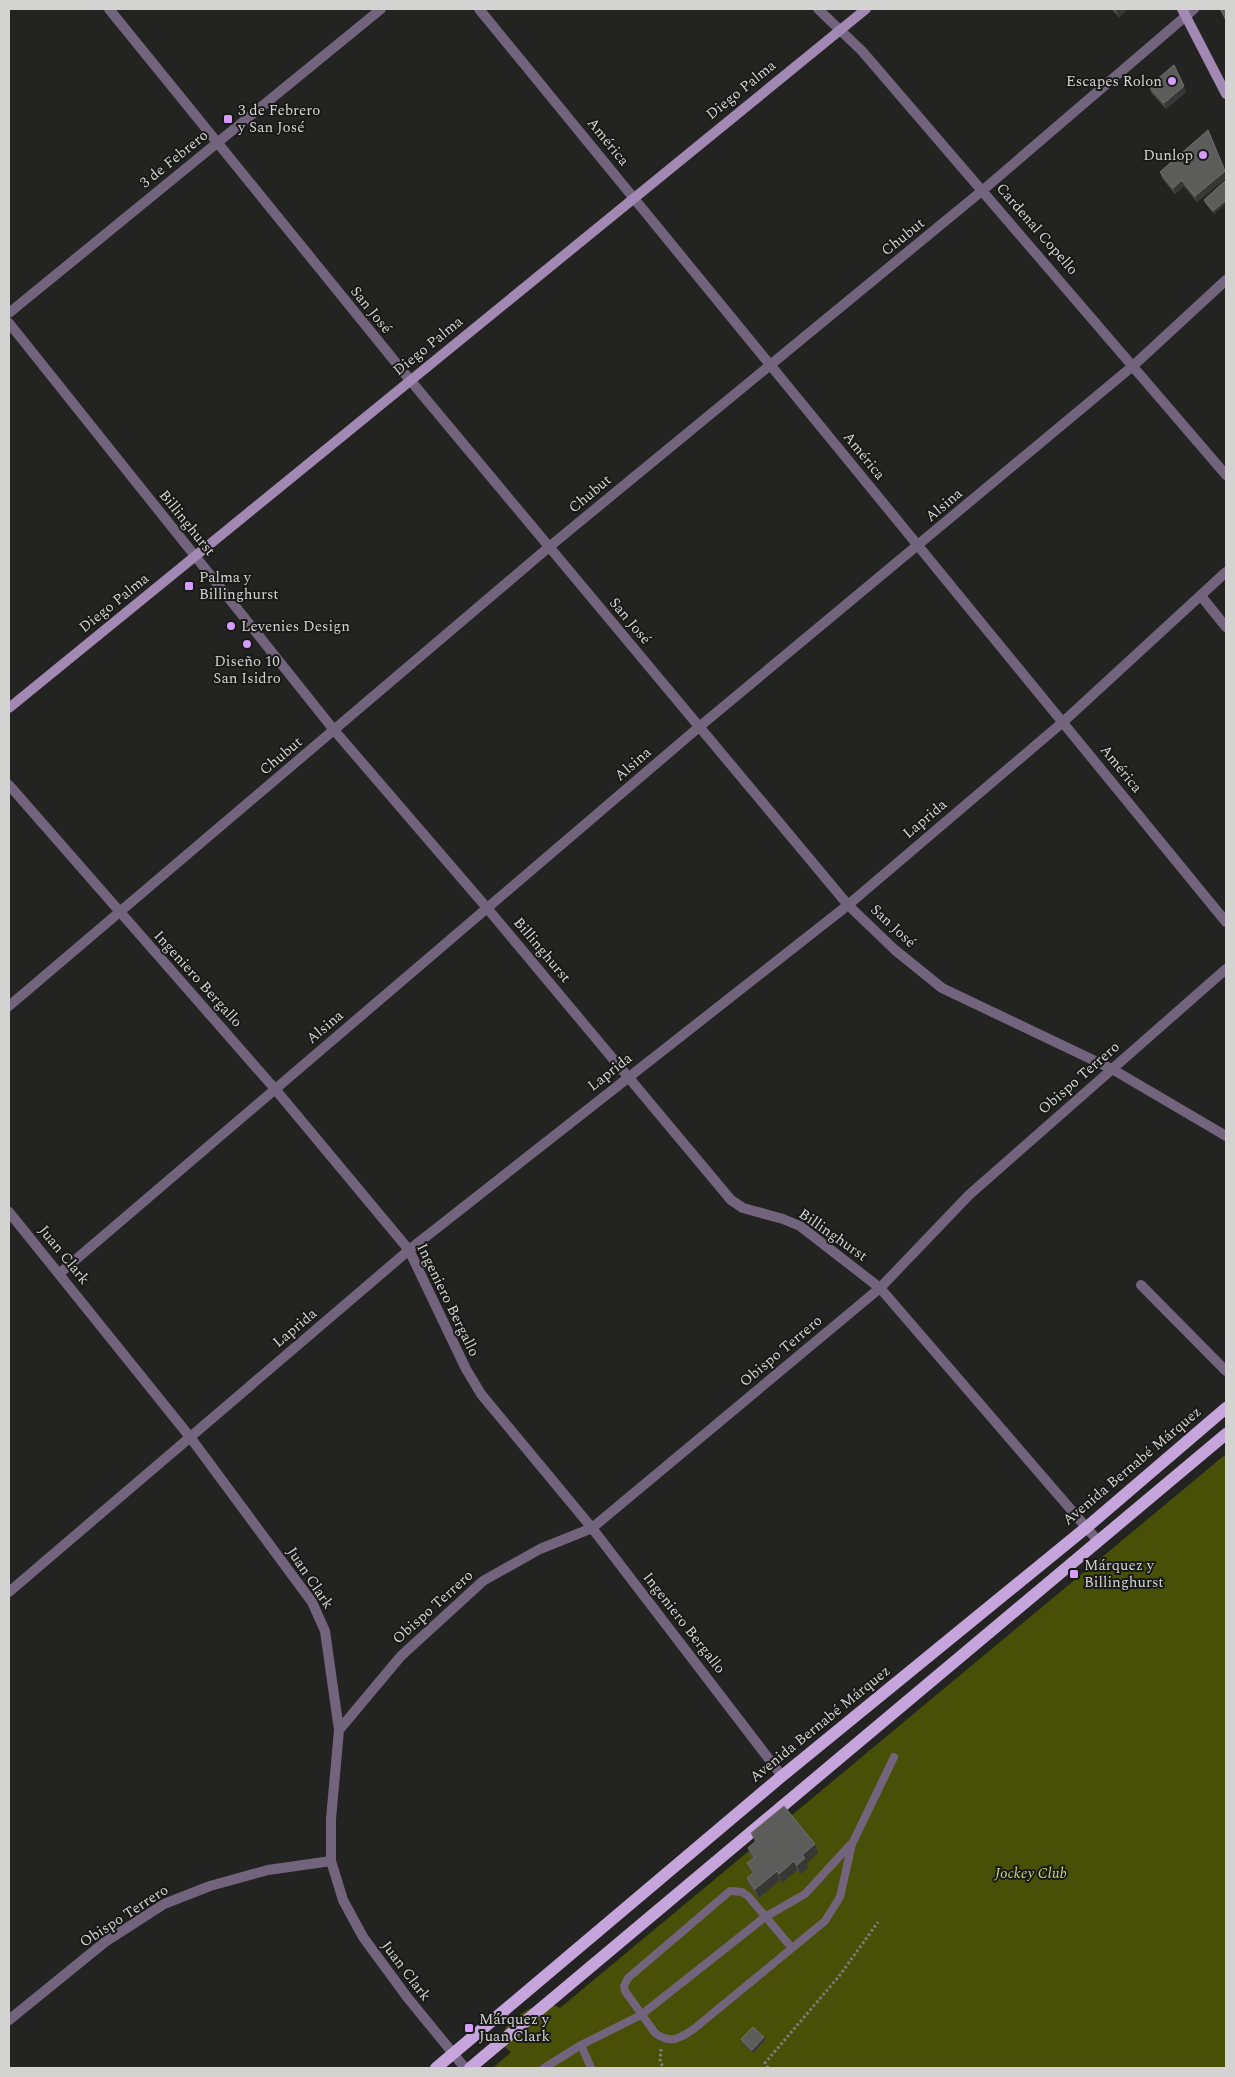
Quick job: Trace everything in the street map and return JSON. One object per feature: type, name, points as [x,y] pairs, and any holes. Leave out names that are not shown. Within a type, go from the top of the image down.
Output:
[{"type":"main road","name":"Diego Palma","points":[[9,708],[866,9]]},
{"type":"main road","points":[[1184,12],[1226,94]]},
{"type":"main road","name":"Avenida Bernabé Márquez","points":[[436,2068],[782,1776],[1086,1526],[1226,1408]]},
{"type":"main road","points":[[470,2068],[1226,1434]]},
{"type":"street","name":"San José","points":[[109,9],[410,380],[848,905],[895,950],[942,988],[1112,1069],[1226,1136]]},
{"type":"street","name":"3 de Febrero","points":[[9,314],[382,9]]},
{"type":"street","name":"América","points":[[479,9],[1226,922]]},
{"type":"street","name":"Cardenal Copello","points":[[818,9],[862,51],[1134,365],[1226,475]]},
{"type":"street","name":"Chubut","points":[[9,1006],[549,548],[983,190],[1184,12],[1194,9]]},
{"type":"street","name":"Alsina","points":[[60,1273],[699,727],[1134,365],[1226,280]]},
{"type":"street","name":"Billinghurst","points":[[9,323],[334,730],[629,1076],[731,1200],[742,1208],[783,1219],[800,1226],[880,1288],[1098,1541]]},
{"type":"street","name":"Laprida","points":[[9,1592],[409,1250],[848,905],[1063,722],[1226,572]]},
{"type":"street","points":[[1202,596],[1226,627]]},
{"type":"street","name":"Ingeniero Bergallo","points":[[9,785],[119,913],[275,1089],[409,1250],[466,1369],[481,1394],[592,1528],[782,1776]]},
{"type":"street","name":"Obispo Terrero","points":[[339,1730],[400,1656],[483,1581],[540,1549],[592,1528],[880,1288],[968,1194],[1226,970]]},
{"type":"street","name":"Juan Clark","points":[[9,1212],[60,1273],[190,1437],[312,1602],[325,1631],[339,1730],[332,1810],[331,1861],[344,1900],[363,1937],[407,1998],[465,2068]]},
{"type":"street","points":[[1141,1285],[1226,1371]]},
{"type":"street","name":"Obispo Terrero","points":[[9,2020],[105,1942],[164,1904],[210,1886],[268,1870],[331,1861]]},
{"type":"lane","points":[[792,1948],[742,1892],[730,1891],[724,1894],[628,1978],[624,1991],[655,2033],[662,2038],[670,2040],[681,2038],[792,1948],[832,1911],[840,1897],[852,1844],[894,1757]]},
{"type":"lane","points":[[544,2068],[581,2045],[641,2014],[765,1917],[805,1894],[852,1844]]},
{"type":"lane","points":[[581,2045],[591,2068]]},
{"type":"path","points":[[768,2068],[765,2063],[840,1975],[878,1922]]},
{"type":"path","points":[[662,2038],[660,2062],[664,2068]]},
{"type":"green space","name":"Jockey Club","points":[[1226,1454],[1226,2068],[493,2068],[511,2052],[501,2044],[505,2029],[510,2023],[522,2013],[538,2006],[553,2005],[560,2008]]},
{"type":"building","points":[[1220,9],[1226,9],[1226,20]]},
{"type":"building","name":"Escapes Rolon","points":[[1174,65],[1184,86],[1164,103],[1149,86]]},
{"type":"building","name":"Dunlop","points":[[1208,130],[1225,171],[1195,196],[1182,180],[1173,188],[1160,172]]},
{"type":"building","points":[[1226,180],[1226,200],[1213,211],[1204,200]]},
{"type":"building","points":[[784,1806],[815,1844],[802,1855],[805,1858],[797,1865],[794,1861],[779,1874],[777,1871],[755,1889],[747,1878],[754,1872],[747,1863],[755,1857],[748,1848],[757,1840],[751,1833]]},
{"type":"building","points":[[753,2027],[764,2037],[752,2050],[741,2039]]},
{"type":"place","name":"Escapes Rolon","points":[[1172,81]]},
{"type":"place","name":"3 de Febrero y San José","points":[[228,119]]},
{"type":"place","name":"Dunlop","points":[[1203,155]]},
{"type":"place","name":"Palma y Billinghurst","points":[[189,586]]},
{"type":"place","name":"Levenies Design","points":[[231,626]]},
{"type":"place","name":"Diseño 10 San Isidro","points":[[247,644]]},
{"type":"place","name":"Márquez y Billinghurst","points":[[1074,1574]]},
{"type":"place","name":"Márquez y Juan Clark","points":[[469,2028]]}]
